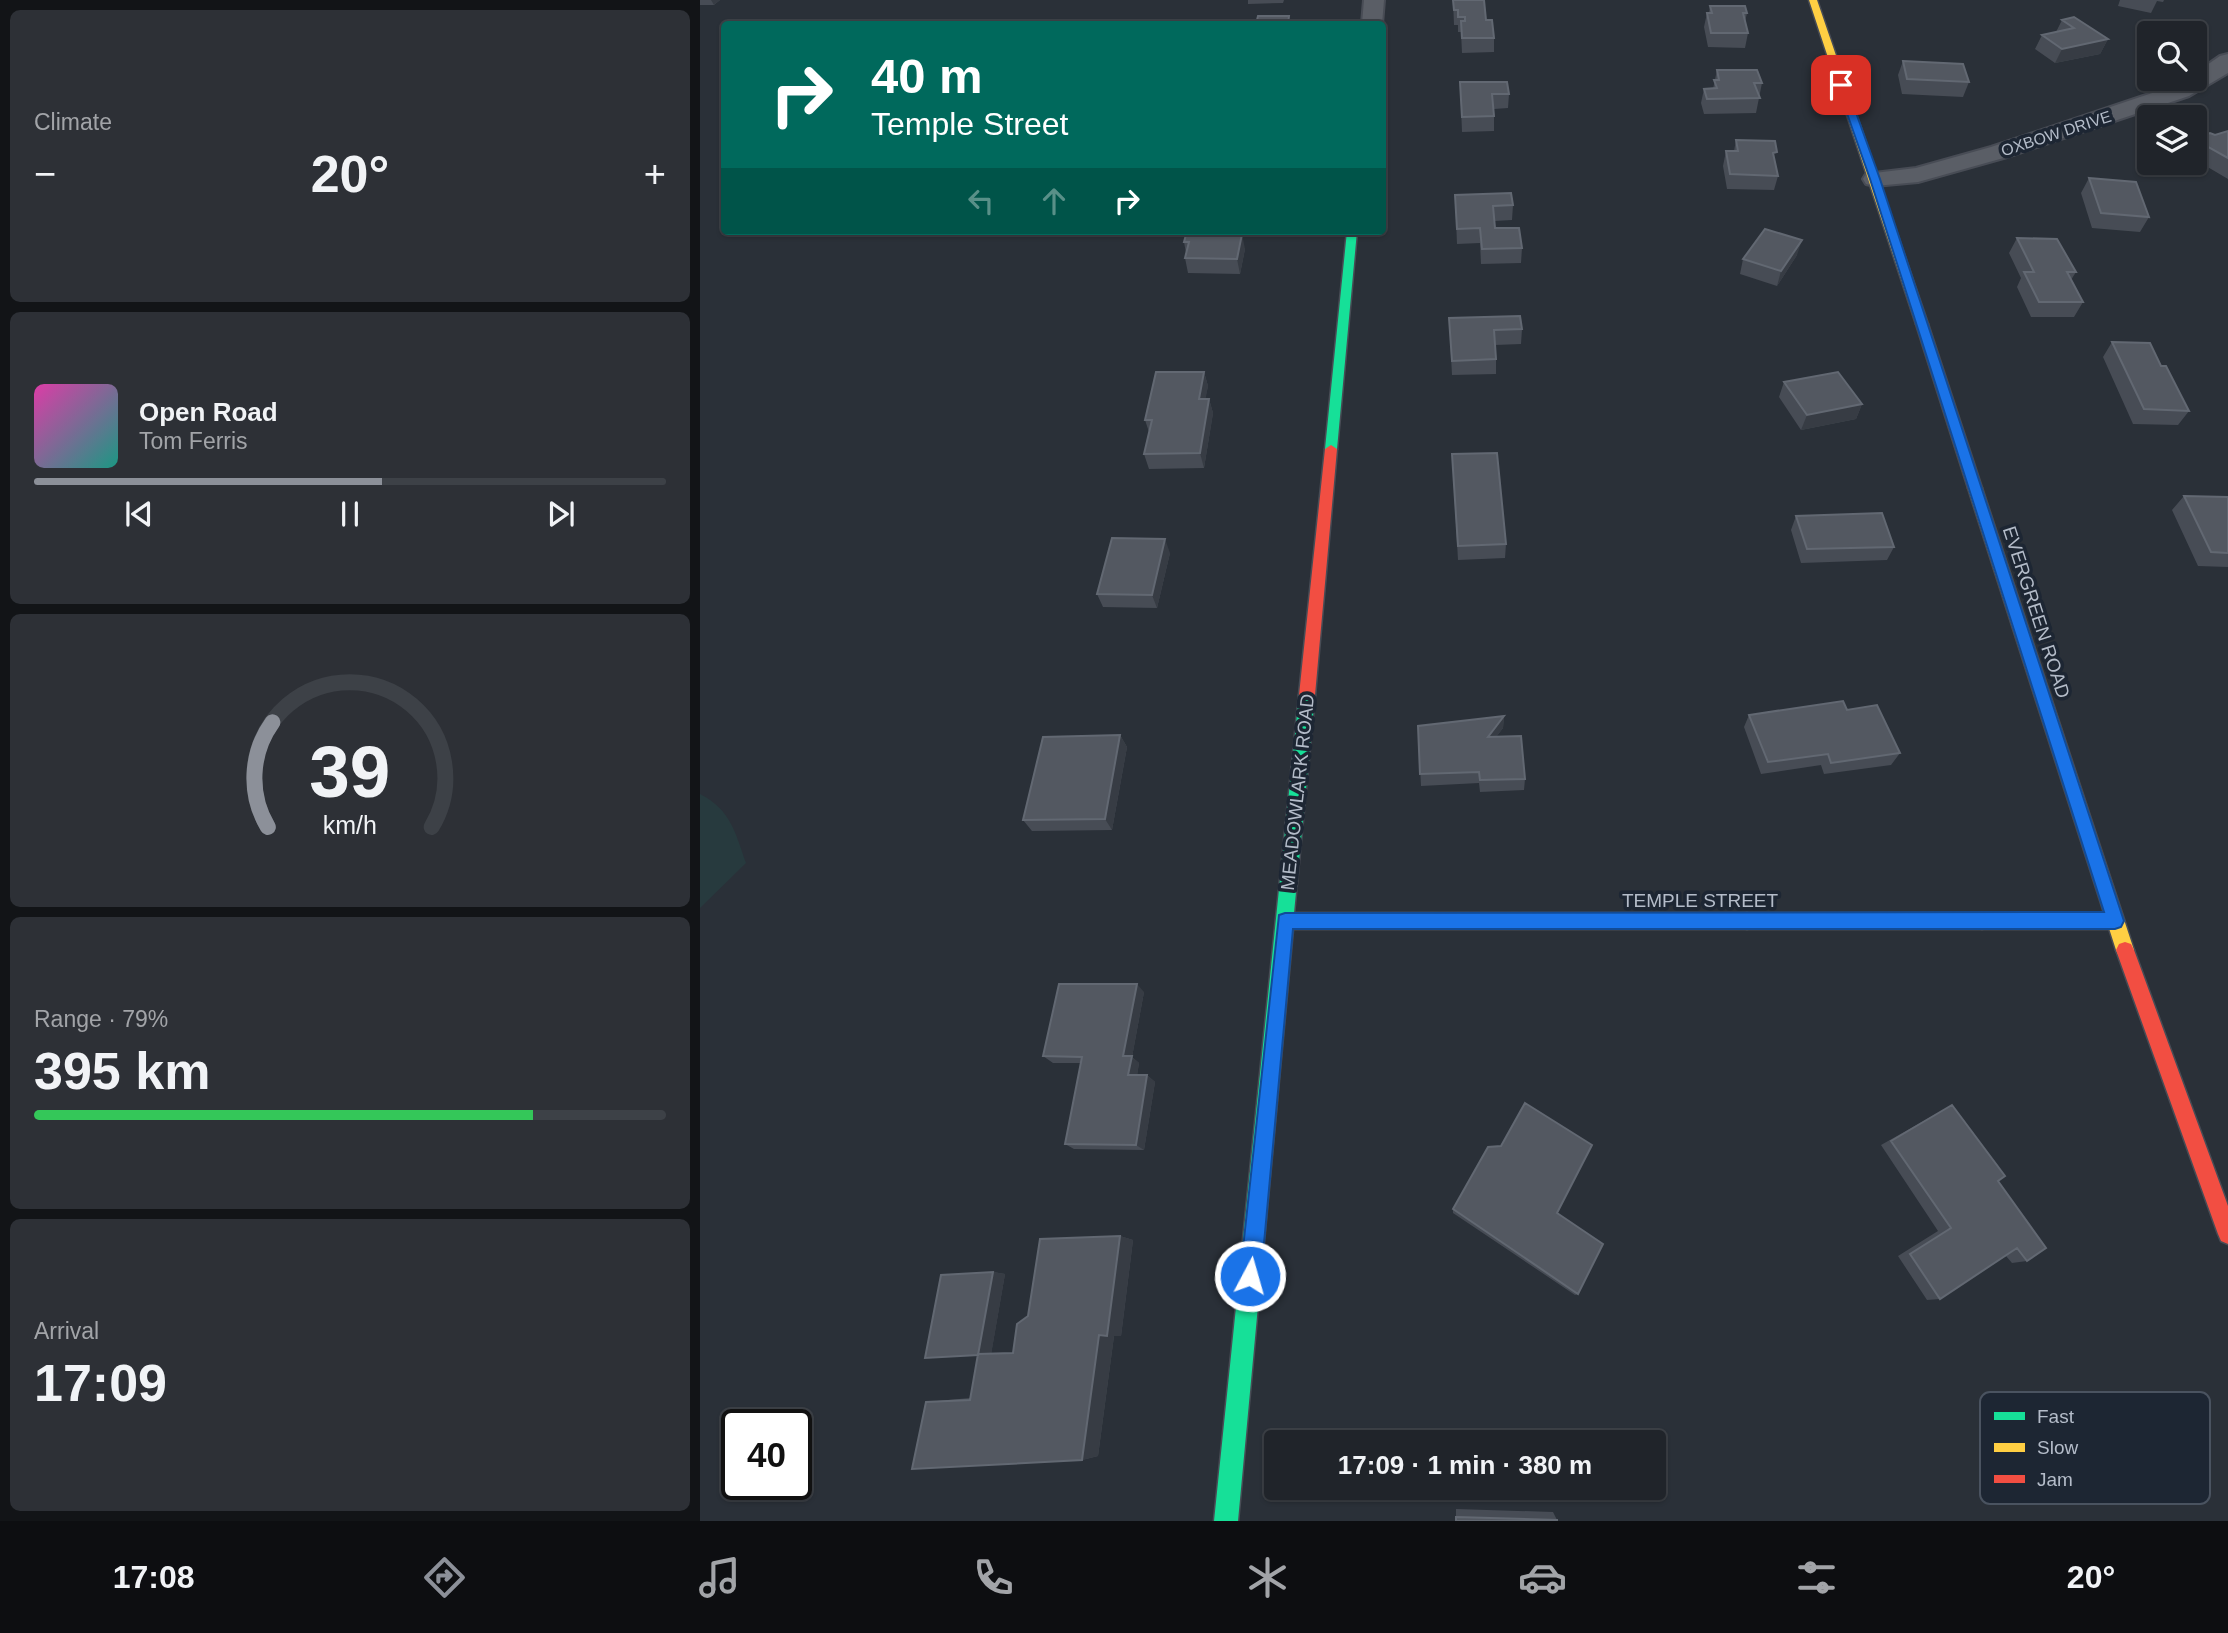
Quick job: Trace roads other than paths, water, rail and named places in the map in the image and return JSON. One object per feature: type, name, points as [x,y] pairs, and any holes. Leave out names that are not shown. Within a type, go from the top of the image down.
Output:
[{"type":"street","name":"EVERGREEN ROAD","points":[[1813,0],[1875,179],[2115,921],[2228,1234]]},
{"type":"street","points":[[1372,21],[1374,1]]},
{"type":"street","name":"OXBOW DRIVE","points":[[1875,179],[1918,175],[1976,159],[2168,96],[2223,68],[2228,61]]},
{"type":"street","name":"MEADOWLARK ROAD","points":[[1226,1521],[1352,235]]},
{"type":"street","name":"TEMPLE STREET","points":[[1285,921],[2115,921]]}]
